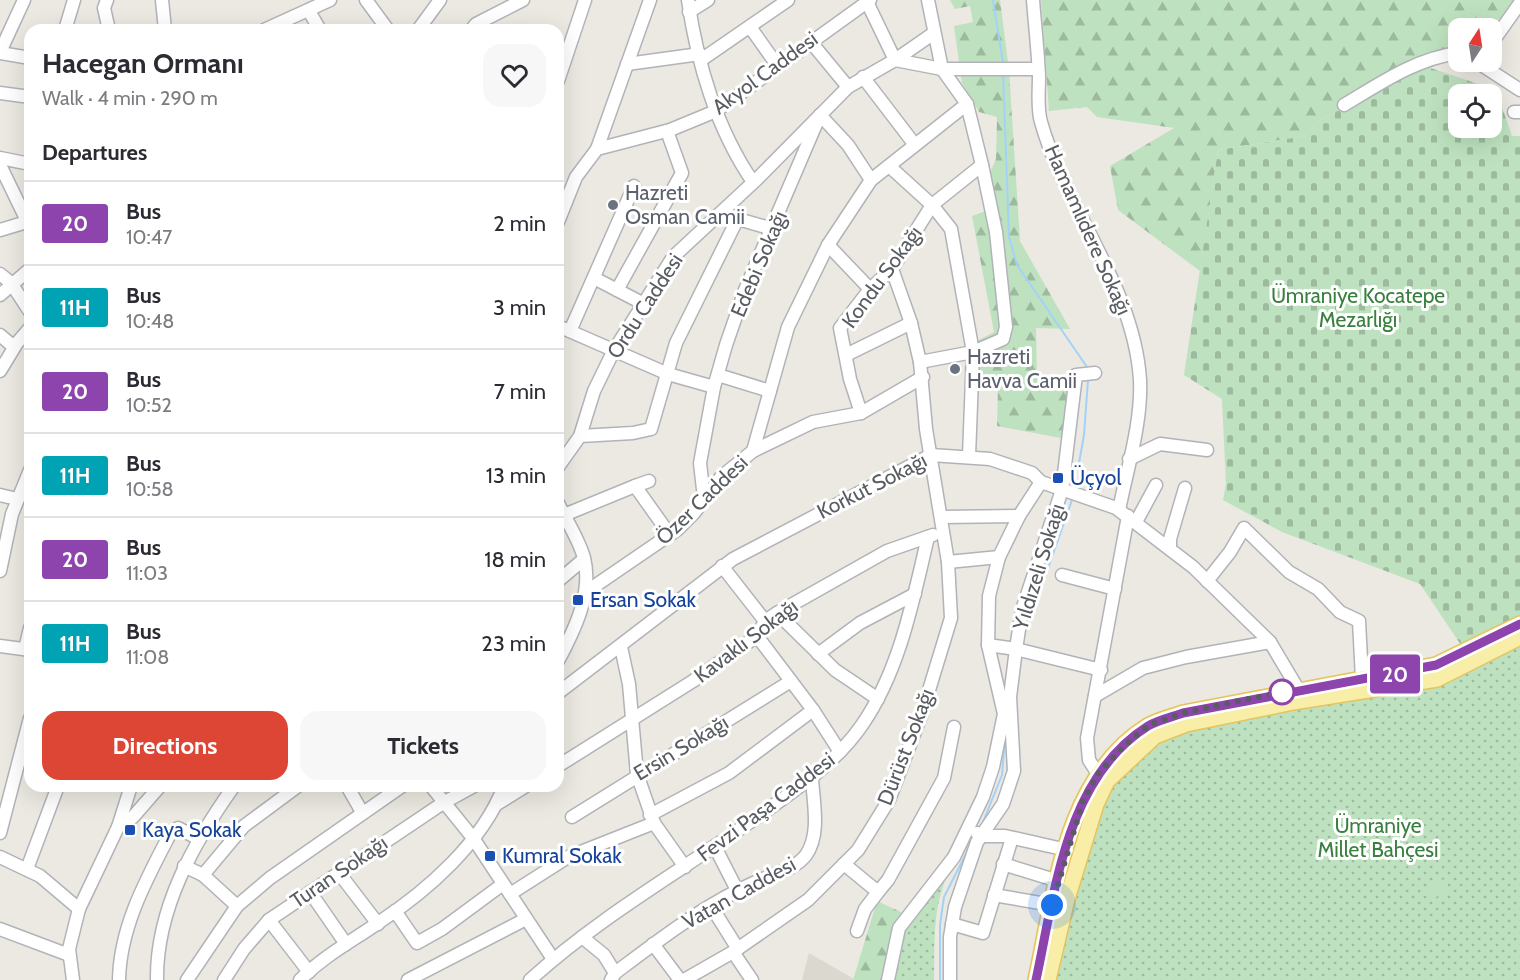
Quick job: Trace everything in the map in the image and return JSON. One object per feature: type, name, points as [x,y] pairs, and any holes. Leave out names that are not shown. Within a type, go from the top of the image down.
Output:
[{"type":"main road","points":[[1048,980],[1079,858],[1096,804],[1107,781],[1155,736],[1186,724],[1362,679],[1436,665],[1520,624]]},
{"type":"main road","points":[[1036,980],[1058,881],[1083,801],[1098,774],[1149,725],[1183,713],[1299,695],[1437,679],[1520,637]]},
{"type":"street","points":[[67,24],[74,0]]},
{"type":"street","points":[[107,0],[104,8],[108,24]]},
{"type":"street","points":[[162,0],[164,24]]},
{"type":"street","points":[[278,24],[330,0]]},
{"type":"street","points":[[366,0],[384,24]]},
{"type":"street","points":[[422,24],[440,0]]},
{"type":"street","points":[[476,24],[523,0]]},
{"type":"street","points":[[564,54],[585,0]]},
{"type":"street","points":[[564,207],[576,177],[597,149],[650,0]]},
{"type":"street","points":[[708,0],[689,6],[700,57],[716,111],[734,154],[753,182]]},
{"type":"street","points":[[627,64],[700,57],[750,27],[788,0]]},
{"type":"street","points":[[920,362],[974,352],[1003,339],[1006,327],[996,232],[982,165],[967,104],[942,69],[928,0]]},
{"type":"street","name":"Hamamlıdere Sokağı","points":[[1033,0],[1041,121],[1063,178],[1102,256],[1129,325],[1140,380],[1139,409],[1129,459],[1128,516],[1087,738],[1089,760],[1098,774]]},
{"type":"street","points":[[21,1],[0,52],[24,57]]},
{"type":"street","points":[[869,1],[895,60],[942,69],[969,67],[999,70],[1038,69]]},
{"type":"street","name":"Akyol Caddesi","points":[[597,149],[667,131],[716,111],[810,41],[869,1]]},
{"type":"street","points":[[1502,29],[1520,4]]},
{"type":"street","points":[[309,11],[317,24]]},
{"type":"street","points":[[750,27],[777,65]]},
{"type":"street","name":"Ordu Caddesi","points":[[564,459],[580,436],[594,391],[614,352],[673,257],[753,182],[848,87],[895,60],[934,33]]},
{"type":"street","points":[[810,41],[848,87]]},
{"type":"street","points":[[1344,105],[1412,66],[1434,57],[1448,55]]},
{"type":"street","points":[[1492,72],[1520,90]]},
{"type":"street","points":[[863,77],[915,145]]},
{"type":"street","points":[[0,93],[24,96]]},
{"type":"street","points":[[753,451],[788,327],[828,245],[872,180],[967,104]]},
{"type":"street","points":[[820,115],[848,145],[872,180]]},
{"type":"street","name":"Edebi Sokağı","points":[[704,498],[700,463],[716,381],[745,290],[820,115]]},
{"type":"street","points":[[617,290],[682,173],[667,131]]},
{"type":"street","points":[[24,164],[1,163],[24,213]]},
{"type":"street","name":"Kondu Sokağı","points":[[861,412],[850,380],[840,328],[870,289],[892,269],[932,205],[982,165]]},
{"type":"street","points":[[889,166],[932,205],[951,229],[974,352],[969,456]]},
{"type":"street","points":[[570,332],[634,186]]},
{"type":"street","points":[[718,213],[773,229]]},
{"type":"street","points":[[580,436],[633,433],[651,429],[676,343],[737,220]]},
{"type":"street","points":[[0,230],[24,225]]},
{"type":"street","points":[[828,245],[870,289]]},
{"type":"street","name":"Dürüst Sokağı","points":[[682,980],[735,950],[808,900],[858,850],[889,800],[921,713],[951,618],[948,562],[931,455],[923,377],[911,323],[892,269]]},
{"type":"street","points":[[0,295],[24,273]]},
{"type":"street","points":[[0,274],[11,283],[24,303]]},
{"type":"street","points":[[594,278],[644,304]]},
{"type":"street","points":[[846,355],[911,323]]},
{"type":"street","points":[[564,329],[668,374],[770,391]]},
{"type":"street","points":[[0,335],[14,347]]},
{"type":"street","points":[[0,371],[24,335]]},
{"type":"street","name":"Yıldızeli Sokağı","points":[[950,980],[954,907],[981,836],[1003,804],[1014,771],[1010,697],[1022,610],[1062,490],[1075,400],[1076,375],[1095,373]]},
{"type":"street","name":"Özer Caddesi","points":[[586,592],[670,535],[694,513],[722,477],[753,451],[813,422],[861,412],[923,377]]},
{"type":"street","points":[[1129,459],[1160,444],[1207,450]]},
{"type":"street","name":"Korkut Sokağı","points":[[564,689],[621,647],[722,566],[783,530],[931,455],[990,459],[1032,473],[1041,482],[1128,516],[1207,581],[1270,642],[1299,695]]},
{"type":"street","points":[[564,650],[586,592],[584,559],[564,515],[649,481]]},
{"type":"street","points":[[888,980],[899,928],[944,871],[983,797],[993,767],[1004,714],[988,645],[989,596],[999,556],[1019,516],[1041,482]]},
{"type":"street","points":[[1128,516],[1156,485]]},
{"type":"street","points":[[635,486],[670,535]]},
{"type":"street","points":[[1170,549],[1170,539],[1185,488]]},
{"type":"street","points":[[0,495],[22,496],[0,571]]},
{"type":"street","points":[[942,517],[1019,516]]},
{"type":"street","points":[[1207,581],[1230,552],[1244,528],[1289,572],[1318,589],[1340,612],[1359,621],[1362,679]]},
{"type":"street","name":"Kavaklı Sokağı","points":[[564,762],[758,636],[765,621],[777,613],[887,551],[942,531]]},
{"type":"street","name":"Fevzi Paşa Caddesi","points":[[530,980],[582,937],[716,847],[812,778],[840,752],[861,726],[878,699],[910,615],[928,537]]},
{"type":"street","points":[[948,562],[999,556]]},
{"type":"street","points":[[564,576],[584,559]]},
{"type":"street","points":[[722,566],[765,621]]},
{"type":"street","points":[[1062,575],[1115,589]]},
{"type":"street","points":[[818,654],[860,622],[915,594]]},
{"type":"street","points":[[777,613],[835,670],[878,699]]},
{"type":"street","points":[[758,636],[813,710],[840,752]]},
{"type":"street","points":[[1095,696],[1143,668],[1186,657],[1270,642]]},
{"type":"street","points":[[988,645],[1016,649],[1101,670]]},
{"type":"street","points":[[0,646],[24,649]]},
{"type":"street","points":[[621,647],[633,718],[637,774],[652,819],[685,867]]},
{"type":"street","name":"Ersin Sokağı","points":[[572,817],[637,774],[791,681]]},
{"type":"street","points":[[395,911],[417,943],[507,889],[568,857],[652,819],[729,773],[813,710]]},
{"type":"street","points":[[857,931],[866,909],[888,880],[944,778],[954,727]]},
{"type":"street","points":[[0,833],[24,741]]},
{"type":"street","name":"Vatan Caddesi","points":[[613,977],[653,944],[711,906],[737,890],[795,864],[807,854],[815,827],[812,778]]},
{"type":"street","points":[[27,869],[56,792]]},
{"type":"street","points":[[73,980],[69,955],[79,909],[118,827],[129,792]]},
{"type":"street","points":[[118,827],[134,817],[155,792]]},
{"type":"street","points":[[157,980],[158,953],[172,898],[184,866],[230,792]]},
{"type":"street","points":[[203,875],[244,826],[290,792]]},
{"type":"street","points":[[350,792],[362,812]]},
{"type":"street","points":[[187,980],[237,906],[362,812],[393,792]]},
{"type":"street","points":[[435,792],[472,838],[553,959]]},
{"type":"street","name":"Turan Sokağı","points":[[224,980],[244,949],[269,920],[443,803],[463,792]]},
{"type":"street","points":[[269,920],[304,976],[346,944],[378,924],[435,879],[472,838],[497,804],[502,792]]},
{"type":"street","points":[[497,804],[516,792]]},
{"type":"street","points":[[968,827],[981,836],[1012,837],[1067,850]]},
{"type":"street","points":[[119,980],[119,959],[132,912],[170,834],[178,828],[199,839]]},
{"type":"street","points":[[952,924],[983,933],[1012,837]]},
{"type":"street","points":[[716,847],[737,890]]},
{"type":"street","points":[[0,857],[27,869],[79,909]]},
{"type":"street","points":[[844,864],[878,892]]},
{"type":"street","points":[[1004,864],[1058,881]]},
{"type":"street","points":[[184,866],[203,875],[237,906]]},
{"type":"street","points":[[339,873],[378,924]]},
{"type":"street","points":[[310,892],[346,944]]},
{"type":"street","points":[[994,895],[1052,905]]},
{"type":"street","points":[[711,906],[752,980]]},
{"type":"street","points":[[408,980],[526,919]]},
{"type":"street","points":[[0,929],[69,955]]},
{"type":"street","points":[[582,937],[604,955],[613,977]]},
{"type":"street","points":[[653,944],[682,980]]},
{"type":"shaded area","points":[[809,953],[854,979],[802,980]]},
{"type":"green space","points":[[950,0],[1000,0],[1009,70],[1020,241],[1070,329],[1036,328],[1037,383],[1071,389],[1071,440],[997,426],[998,386],[978,385],[977,341],[994,332],[972,216],[988,210],[987,179],[996,159],[997,117],[979,112],[962,83],[954,26],[973,22],[970,6],[955,9]]},
{"type":"green space","points":[[1041,0],[1515,0],[1513,11],[1501,18],[1448,18],[1448,49],[1321,120],[1305,136],[1218,150],[1200,271],[1118,210],[1110,166],[1174,128],[1097,117],[1087,107],[1049,111]]},
{"type":"green space","name":"Ümraniye Kocatepe Mezarlığı","points":[[1419,64],[1478,84],[1448,84],[1448,138],[1502,138],[1502,107],[1512,136],[1520,136],[1520,617],[1461,645],[1420,584],[1282,532],[1223,500],[1226,484],[1222,399],[1184,375],[1218,150],[1305,136],[1321,120]]},
{"type":"green space","name":"Ümraniye Millet Bahçesi","points":[[1520,643],[1520,980],[1052,980],[1102,798],[1139,757],[1181,728]]},
{"type":"green space","points":[[947,876],[937,915],[934,980],[891,980],[902,929]]},
{"type":"green space","points":[[1444,879],[1450,890],[1430,900],[1424,889]]},
{"type":"green space","points":[[877,901],[903,913],[893,925],[883,980],[853,980]]},
{"type":"waterway","points":[[993,0],[1003,63]]},
{"type":"waterway","points":[[1003,72],[1009,237],[1017,265],[1087,367]]},
{"type":"waterway","points":[[1079,463],[1084,435],[1088,380]]},
{"type":"waterway","points":[[1032,600],[1040,591],[1072,500]]},
{"type":"waterway","points":[[983,822],[1002,775],[1005,739]]},
{"type":"waterway","points":[[940,980],[940,925],[944,897],[970,846]]},
{"type":"bus line","name":"20","points":[[1036,980],[1058,881],[1083,801],[1098,774],[1124,746],[1149,725],[1183,713],[1298,689],[1402,673],[1436,665],[1520,624]]},
{"type":"place","name":"Hazreti Osman Camii","points":[[613,205]]},
{"type":"place","name":"Hazreti Havva Camii","points":[[955,369]]},
{"type":"place","name":"Üçyol","points":[[1058,478]]},
{"type":"place","name":"Ersan Sokak","points":[[578,600]]},
{"type":"place","name":"Kaya Sokak","points":[[130,830]]},
{"type":"place","name":"Kumral Sokak","points":[[490,856]]},
{"type":"route","points":[[1052,905],[1083,801],[1098,774],[1124,746],[1149,725],[1183,713],[1282,692]]}]
